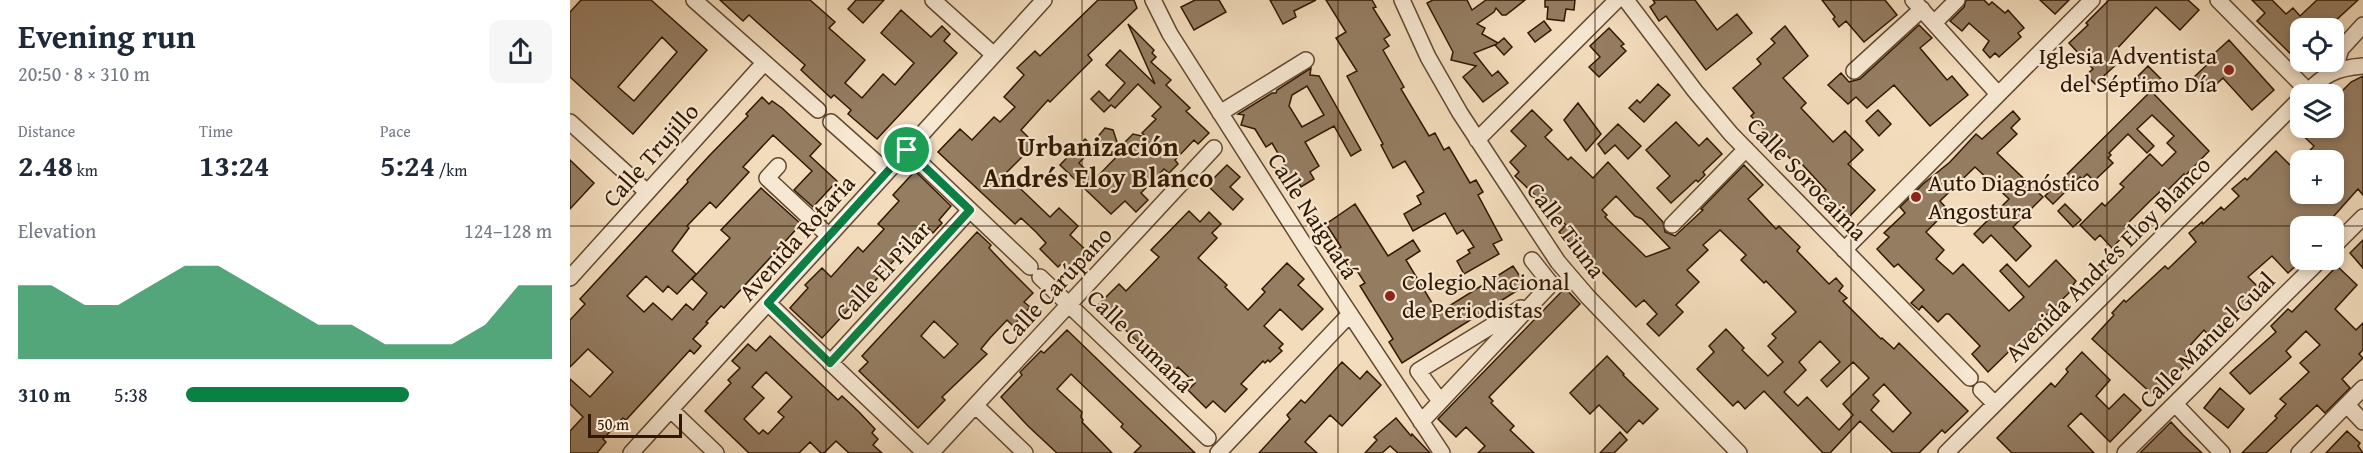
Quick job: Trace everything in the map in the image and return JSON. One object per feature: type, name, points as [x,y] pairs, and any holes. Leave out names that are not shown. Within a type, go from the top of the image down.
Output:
[{"type":"street","points":[[694,0],[818,110]]},
{"type":"street","points":[[933,0],[994,55]]},
{"type":"street","name":"Avenida Rotaria","points":[[631,453],[1044,0]]},
{"type":"street","name":"Calle Naiguatá","points":[[1153,0],[1170,34],[1220,113],[1442,453]]},
{"type":"street","name":"Calle Tiuna","points":[[1402,0],[1428,57],[1476,140],[1543,241],[1572,280],[1739,453]]},
{"type":"street","points":[[1476,140],[1625,0]]},
{"type":"street","name":"Calle Sorocaima","points":[[1625,0],[1713,114],[1970,378]]},
{"type":"street","points":[[1934,23],[1957,0]]},
{"type":"street","points":[[1844,250],[2092,0]]},
{"type":"street","points":[[2218,0],[2295,84]]},
{"type":"street","points":[[1854,71],[1917,5],[1998,94]]},
{"type":"street","points":[[2344,46],[2363,25]]},
{"type":"street","points":[[1220,113],[1306,60]]},
{"type":"street","name":"Calle Trujillo","points":[[570,278],[764,63]]},
{"type":"street","points":[[2344,69],[2363,66]]},
{"type":"street","name":"Avenida Andrés Eloy Blanco","points":[[2316,84],[2332,72]]},
{"type":"street","name":"Avenida Andrés Eloy Blanco","points":[[1946,453],[2290,108]]},
{"type":"street","points":[[570,122],[647,192]]},
{"type":"street","points":[[831,122],[887,172]]},
{"type":"street","name":"Calle Carúpano","points":[[931,453],[1214,148]]},
{"type":"street","points":[[1672,225],[1746,149]]},
{"type":"street","name":"Calle Cumaná","points":[[907,150],[1208,438]]},
{"type":"street","points":[[778,166],[767,178],[829,236]]},
{"type":"street","name":"Calle El Pilar","points":[[830,363],[970,210]]},
{"type":"street","points":[[2344,236],[2363,217]]},
{"type":"street","points":[[1421,422],[1551,284],[1532,260]]},
{"type":"street","name":"Calle Manuel Gual","points":[[2125,453],[2310,270]]},
{"type":"street","points":[[1440,401],[1418,371],[1538,298]]},
{"type":"street","points":[[768,303],[925,453]]},
{"type":"street","points":[[1218,453],[1350,314]]},
{"type":"street","points":[[2299,453],[2363,388]]},
{"type":"street","points":[[1981,390],[1995,404]]},
{"type":"street","points":[[2175,404],[2222,453]]},
{"type":"street","points":[[2347,405],[2363,422]]},
{"type":"street","points":[[976,406],[1025,453]]},
{"type":"street","points":[[670,410],[716,453]]},
{"type":"building","points":[[581,0],[651,0],[707,50],[633,134],[570,77],[570,12]],"holes":[[[662,37],[677,52],[634,101],[618,87]]]},
{"type":"building","points":[[720,0],[810,0],[835,22],[829,28],[865,60],[845,83],[862,98],[883,74],[895,85],[914,63],[881,33],[901,10],[931,37],[942,26],[950,34],[944,41],[957,53],[877,139],[848,114],[851,110],[834,95],[831,98],[801,70],[805,65],[749,15],[743,21]]},
{"type":"building","points":[[856,0],[884,0],[863,23],[848,9]]},
{"type":"building","points":[[1098,0],[1134,0],[1137,8],[1088,55],[1092,60],[1050,102],[1048,100],[1021,130],[1035,144],[1005,174],[1050,217],[1059,208],[1078,226],[1070,235],[1089,253],[1072,271],[1063,262],[1058,267],[1040,249],[1046,243],[1036,232],[1021,218],[1015,224],[938,152],[960,129],[972,140],[994,117],[1000,122],[1015,107],[1004,97],[1024,75],[1017,68],[1035,51],[1040,56]]},
{"type":"building","points":[[1195,0],[1219,0],[1226,12],[1194,30],[1181,7]]},
{"type":"building","points":[[1270,0],[1316,0],[1294,11],[1296,17],[1283,24]]},
{"type":"building","points":[[1326,0],[1372,0],[1376,7],[1373,8],[1390,35],[1384,39],[1389,46],[1383,50],[1404,87],[1401,89],[1429,136],[1435,133],[1444,150],[1449,147],[1470,183],[1476,180],[1483,192],[1478,195],[1502,240],[1493,244],[1499,254],[1464,274],[1457,261],[1470,253],[1468,250],[1474,247],[1463,230],[1457,234],[1445,213],[1413,231],[1404,214],[1421,204],[1417,196],[1424,192],[1405,161],[1393,168],[1381,145],[1383,144],[1347,76],[1357,71],[1336,38],[1346,32]]},
{"type":"building","points":[[1433,0],[1467,0],[1472,10],[1486,0],[1525,0],[1506,15],[1502,15],[1496,8],[1477,24],[1485,28],[1482,34],[1498,43],[1504,38],[1512,47],[1504,55],[1495,45],[1497,44],[1474,53],[1492,76],[1498,71],[1508,83],[1483,102],[1463,77],[1476,66],[1451,60],[1453,52],[1427,3]]},
{"type":"building","points":[[1545,0],[1575,0],[1574,10],[1566,9],[1564,21],[1547,19],[1548,7],[1545,7]]},
{"type":"building","points":[[1653,0],[1695,0],[1717,30],[1737,14],[1752,33],[1706,70],[1666,16],[1659,21],[1650,7],[1655,3]]},
{"type":"building","points":[[1822,0],[1885,0],[1897,15],[1864,42],[1846,21],[1839,27],[1833,19],[1835,17]]},
{"type":"building","points":[[1966,0],[1984,0],[1989,5],[1992,2],[2005,13],[2008,10],[2024,28],[2018,33],[2021,37],[1999,57],[1995,53],[1990,58],[1983,50],[1989,41],[1969,23],[1962,31],[1950,21],[1964,7]]},
{"type":"building","points":[[2040,0],[2069,0],[2055,14]]},
{"type":"building","points":[[2109,0],[2188,0],[2199,10],[2180,30],[2156,7],[2113,53],[2120,61],[2095,84],[2086,75],[2093,69],[2069,43]]},
{"type":"building","points":[[2252,0],[2272,0],[2286,14],[2293,8],[2300,16],[2317,0],[2358,0],[2338,18],[2290,18],[2290,53],[2257,21],[2265,13]]},
{"type":"building","points":[[1544,21],[1551,30],[1535,42],[1528,33]]},
{"type":"building","points":[[1128,24],[1154,50],[1152,53],[1156,57],[1151,62],[1171,80],[1166,85],[1190,108],[1186,111],[1209,133],[1198,144],[1194,140],[1175,160],[1178,164],[1169,173],[1164,169],[1141,193],[1148,200],[1136,212],[1125,201],[1111,214],[1060,165],[1085,139],[1094,147],[1079,163],[1095,179],[1126,147],[1121,146],[1133,134],[1146,137],[1142,133],[1156,119],[1152,116],[1161,107],[1138,84],[1115,108],[1111,105],[1104,112],[1091,99],[1099,91],[1109,101],[1125,83],[1106,65],[1120,50],[1155,84]]},
{"type":"building","points":[[1919,25],[1932,38],[1920,48],[1947,80],[1952,76],[1968,95],[1930,126],[1894,85],[1867,108],[1856,97],[1848,104],[1828,85],[1841,73],[1849,82],[1860,79]]},
{"type":"building","points":[[1785,26],[1808,56],[1783,78],[1806,103],[1801,108],[1833,142],[1845,131],[1863,150],[1848,164],[1875,190],[1846,220],[1821,196],[1826,190],[1800,162],[1796,165],[1751,116],[1754,113],[1733,88],[1761,64],[1757,59],[1775,43],[1771,39]]},
{"type":"building","points":[[1609,28],[1624,44],[1621,46],[1626,51],[1599,77],[1589,67],[1600,57],[1590,46]]},
{"type":"building","name":"Iglesia Adventista del Séptimo Día","points":[[2229,40],[2274,90],[2252,110],[2223,78],[2208,92],[2194,77],[2209,63],[2207,60]]},
{"type":"building","points":[[2148,66],[2161,79],[2150,90],[2137,77]]},
{"type":"building","points":[[1311,68],[1310,75],[1319,76],[1361,150],[1351,156],[1334,126],[1305,142],[1319,166],[1310,172],[1314,179],[1301,187],[1297,179],[1294,181],[1291,176],[1283,181],[1278,172],[1286,167],[1272,143],[1266,147],[1255,129],[1241,125],[1244,115],[1238,114],[1272,93],[1276,93],[1277,90]],"holes":[[[1307,86],[1324,115],[1302,127],[1289,106],[1292,95]]]},
{"type":"building","points":[[2363,76],[2363,195],[2358,189],[2334,216],[2290,216],[2291,270],[2288,273],[2272,256],[2248,277],[2260,289],[2227,322],[2232,327],[2216,343],[2204,330],[2185,351],[2189,354],[2182,361],[2186,365],[2175,377],[2172,375],[2153,395],[2092,339],[2124,300],[2126,302],[2165,266],[2168,269],[2196,242],[2189,233],[2202,222],[2203,224],[2221,207],[2224,210],[2239,196],[2232,189],[2245,178],[2247,180],[2276,151],[2290,165],[2290,204],[2344,204],[2344,150],[2310,150],[2314,146],[2306,138],[2344,138],[2344,89],[2351,82]]},
{"type":"building","points":[[1658,84],[1670,95],[1644,122],[1629,108],[1637,100],[1640,103]]},
{"type":"building","points":[[2151,91],[2209,151],[2185,176],[2184,174],[2168,190],[2165,187],[2125,226],[2129,230],[2112,248],[2100,235],[2095,240],[2080,225],[2102,203],[2105,206],[2124,187],[2120,184],[2150,154],[2162,166],[2176,152],[2167,143],[2174,136],[2152,115],[2137,129],[2154,146],[2147,153],[2128,134],[2109,153],[2111,155],[2108,158],[2113,163],[2094,181],[2087,174],[2082,179],[2080,177],[2053,204],[2045,196]]},
{"type":"building","points":[[762,97],[769,104],[772,101],[782,108],[821,144],[810,156],[837,181],[813,207],[794,190],[812,171],[773,135],[743,167],[749,172],[716,208],[710,202],[687,226],[689,228],[672,251],[696,274],[677,294],[668,286],[663,292],[646,276],[627,296],[644,312],[653,303],[672,320],[686,304],[693,310],[707,293],[692,279],[730,238],[721,230],[761,188],[801,224],[724,308],[721,306],[706,322],[708,323],[693,339],[701,346],[694,354],[690,350],[626,420],[623,418],[603,439],[606,442],[597,453],[570,453],[570,431],[583,417],[570,404],[570,379],[590,397],[613,372],[588,349],[570,367],[570,320],[585,304],[580,299],[748,116],[746,114]]},
{"type":"building","points":[[1578,103],[1601,134],[1586,151],[1564,120]]},
{"type":"building","points":[[1532,110],[1552,130],[1545,137],[1568,160],[1571,157],[1593,178],[1608,162],[1663,222],[1665,232],[1675,236],[1703,210],[1701,209],[1744,165],[1763,185],[1748,199],[1776,229],[1779,226],[1800,247],[1797,251],[1829,284],[1836,278],[1843,286],[1839,291],[1847,298],[1843,301],[1881,339],[1894,349],[1899,343],[1968,411],[1945,433],[1942,430],[1919,453],[1893,453],[1860,421],[1830,453],[1823,453],[1764,391],[1745,409],[1738,401],[1733,406],[1697,369],[1714,352],[1709,346],[1726,329],[1744,348],[1742,350],[1768,376],[1783,362],[1768,346],[1776,338],[1772,334],[1796,312],[1766,281],[1764,283],[1741,260],[1746,255],[1720,230],[1703,245],[1708,250],[1687,270],[1699,282],[1676,305],[1683,312],[1659,336],[1647,324],[1657,314],[1644,300],[1636,307],[1577,246],[1575,248],[1559,232],[1566,225],[1515,176],[1519,172],[1510,162],[1526,146],[1511,131]],"holes":[[[1616,196],[1635,216],[1642,219],[1670,248],[1646,257],[1605,217],[1607,215],[1602,210]],[[1820,341],[1840,362],[1821,380],[1827,387],[1853,362],[1869,378],[1843,404],[1853,415],[1839,430],[1807,397],[1798,406],[1784,392],[1806,370],[1799,362]],[[1884,384],[1911,413],[1893,432],[1871,410],[1879,401],[1873,395]]]},
{"type":"building","points":[[1878,110],[1891,124],[1879,136],[1866,121]]},
{"type":"building","points":[[2013,111],[2020,119],[2011,128],[2017,134],[1997,153],[2043,197],[2013,227],[2031,246],[2016,261],[1991,235],[1983,243],[1974,234],[2009,199],[1975,167],[1940,201],[1948,210],[1926,232],[1944,250],[1936,259],[1953,274],[1963,264],[2009,311],[2024,297],[2000,271],[2007,264],[2029,287],[2056,260],[2076,281],[2073,285],[2075,287],[1988,372],[1972,354],[1980,346],[1949,314],[1938,322],[1922,306],[1919,310],[1911,303],[1924,290],[1898,264],[1894,267],[1877,249],[1889,237],[1884,233],[1905,213],[1900,207],[1950,162],[1976,134],[1982,139]]},
{"type":"building","points":[[1676,122],[1699,146],[1707,138],[1722,154],[1703,172],[1705,175],[1698,182],[1696,180],[1671,203],[1657,188],[1670,176],[1646,150]]},
{"type":"building","points":[[1618,124],[1641,146],[1628,159],[1615,145],[1605,154],[1598,144]]},
{"type":"building","points":[[1105,128],[1113,130],[1118,145],[1095,140]]},
{"type":"building","points":[[570,160],[594,183],[570,209]]},
{"type":"building","points":[[1227,165],[1240,177],[1230,187],[1243,199],[1233,210],[1207,185]]},
{"type":"building","points":[[915,171],[951,206],[939,220],[942,223],[933,233],[926,226],[822,338],[790,308],[808,288],[805,285],[822,268],[831,277],[858,247],[863,252],[884,229],[878,224],[899,201],[893,195]]},
{"type":"building","points":[[1355,204],[1388,256],[1413,240],[1420,251],[1406,260],[1438,313],[1513,266],[1526,285],[1402,363],[1389,342],[1393,339],[1360,286],[1365,283],[1354,266],[1350,269],[1337,249],[1341,247],[1326,224]]},
{"type":"building","points":[[2065,204],[2081,220],[2073,227],[2058,211]]},
{"type":"building","points":[[1189,211],[1200,222],[1209,212],[1221,224],[1212,233],[1217,238],[1198,258],[1227,285],[1225,287],[1248,310],[1265,292],[1262,289],[1287,263],[1304,279],[1298,285],[1323,309],[1302,330],[1280,309],[1264,326],[1283,344],[1279,348],[1282,351],[1270,362],[1263,361],[1241,384],[1247,389],[1225,412],[1213,401],[1206,408],[1188,390],[1195,383],[1178,367],[1173,372],[1146,346],[1144,348],[1099,304],[1119,284],[1126,291],[1159,257],[1151,250]]},
{"type":"building","points":[[977,232],[991,245],[989,248],[1033,293],[1024,302],[1030,307],[1013,326],[1007,320],[990,338],[981,349],[987,354],[942,397],[945,400],[918,428],[859,371],[868,362],[862,356]],"holes":[[[934,321],[958,344],[944,358],[921,336]]]},
{"type":"building","points":[[2363,240],[2363,268],[2350,253]]},
{"type":"building","points":[[2333,270],[2341,270],[2357,285],[2335,309],[2356,330],[2363,323],[2363,350],[2359,354],[2363,358],[2342,379],[2350,388],[2325,413],[2317,405],[2266,453],[2242,453],[2277,418],[2275,416],[2286,404],[2280,399],[2309,372],[2300,363],[2320,345],[2306,331],[2286,351],[2291,357],[2250,394],[2230,373],[2276,332],[2271,326],[2288,309],[2292,312]]},
{"type":"building","points":[[1565,288],[1580,304],[1489,397],[1493,401],[1491,403],[1514,426],[1510,430],[1534,453],[1478,453],[1485,446],[1466,427],[1456,437],[1438,419]]},
{"type":"building","points":[[1067,330],[1195,453],[1134,453],[1141,446],[1121,427],[1123,424],[1071,374],[1057,389],[1082,412],[1082,422],[1112,453],[1057,453],[1028,426],[1001,397],[1022,375],[1020,372],[1041,351],[1044,353]]},
{"type":"building","points":[[770,336],[838,400],[842,396],[859,412],[875,429],[872,433],[878,439],[873,445],[882,453],[849,453],[836,441],[824,453],[821,453],[810,442],[799,453],[749,453],[705,411],[731,383],[728,380],[740,368],[732,361],[748,344],[756,351]],"holes":[[[766,372],[792,397],[778,412],[784,417],[768,434],[763,430],[759,434],[744,419],[764,398],[752,387]]]},
{"type":"building","points":[[2082,352],[2110,380],[2096,396],[2109,409],[2124,394],[2141,410],[2110,442],[2081,413],[2068,426],[2094,453],[2012,453],[1997,438],[2051,383],[2055,387],[2068,372],[2066,369]]},
{"type":"building","points":[[1607,356],[1658,409],[1643,424],[1639,420],[1627,433],[1599,405],[1590,414],[1570,393]]},
{"type":"building","points":[[1342,362],[1360,379],[1367,371],[1381,385],[1342,426],[1330,415],[1305,442],[1317,453],[1259,453],[1290,419],[1287,415],[1301,400],[1305,403]]},
{"type":"building","points":[[2220,388],[2244,409],[2228,428],[2204,408]]},
{"type":"building","points":[[1396,418],[1430,453],[1398,453],[1390,446],[1382,453],[1365,453],[1377,440],[1374,437]]},
{"type":"building","points":[[2171,422],[2202,453],[2140,453]]},
{"type":"building","points":[[2347,431],[2360,443],[2358,446],[2363,453],[2326,453]]},
{"type":"building","points":[[1620,432],[1627,440],[1614,453],[1600,453]]},
{"type":"place","name":"Iglesia Adventista del Séptimo Día","points":[[2229,70]]},
{"type":"place","name":"Auto Diagnóstico Angostura","points":[[1916,197]]},
{"type":"place","name":"Colegio Nacional de Periodistas","points":[[1390,296]]},
{"type":"district","name":"Urbanización Andrés Eloy Blanco","points":[[1098,162]]},
{"type":"route","points":[[907,150],[970,210],[830,363],[768,303],[907,150]]}]
